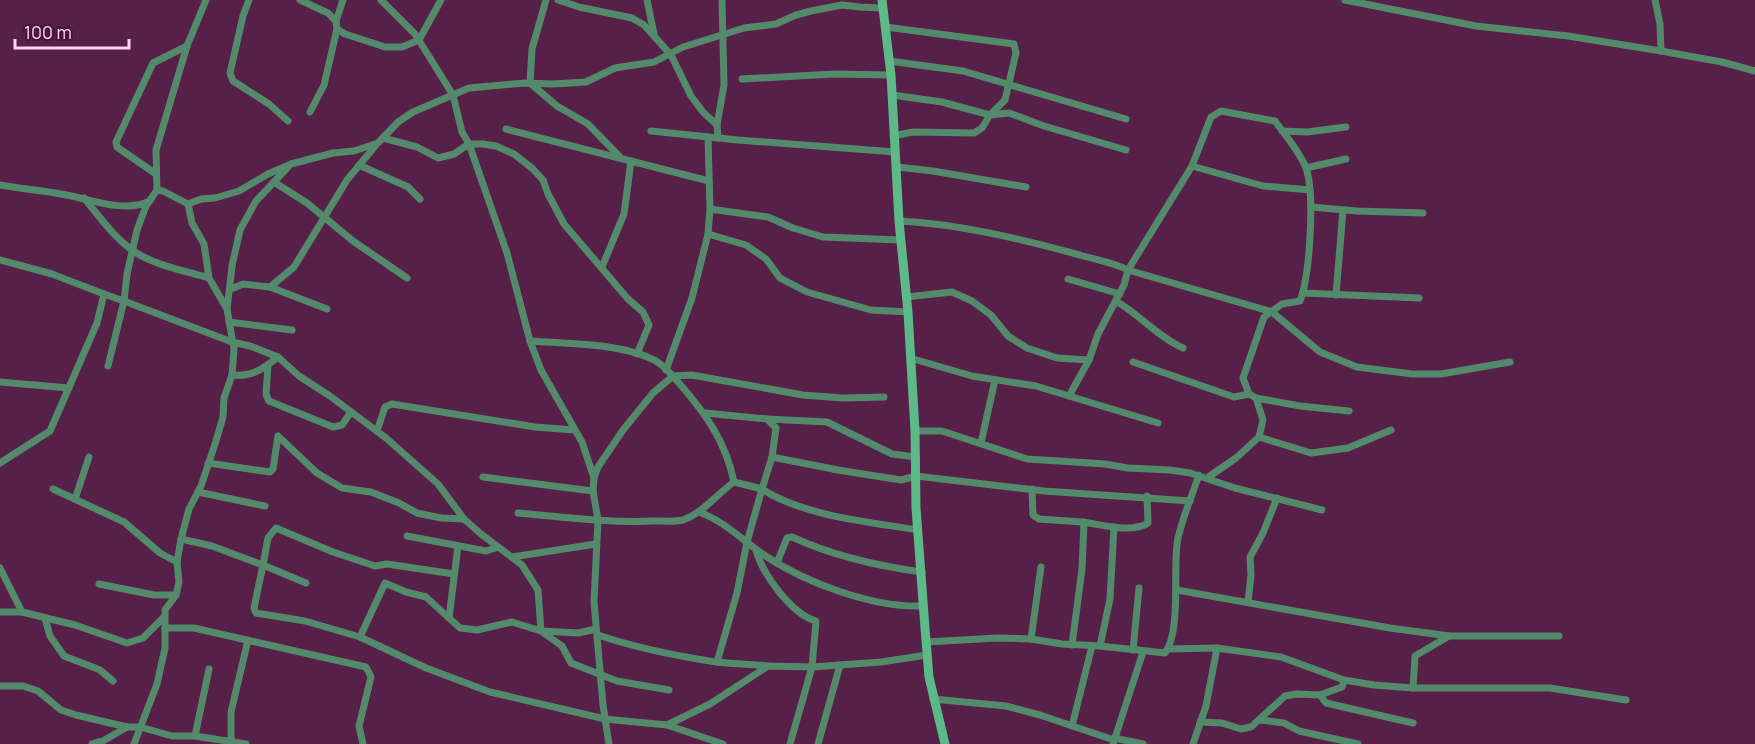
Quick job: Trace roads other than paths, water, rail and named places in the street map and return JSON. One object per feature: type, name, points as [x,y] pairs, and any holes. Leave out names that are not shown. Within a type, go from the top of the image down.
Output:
[{"type":"street","points":[[108,366],[124,301],[127,274],[137,230],[157,190],[156,150],[187,46],[206,0]]},
{"type":"street","points":[[249,0],[243,16],[230,74],[233,81],[269,104],[288,121]]},
{"type":"street","points":[[300,0],[328,13],[345,34],[385,47],[402,47],[419,40],[441,0]]},
{"type":"street","points":[[310,112],[324,85],[336,25],[344,0]]},
{"type":"street","points":[[381,0],[419,40],[453,95],[462,132],[469,144],[501,234],[530,341],[541,370],[582,442],[594,478]]},
{"type":"street","points":[[530,83],[532,49],[546,0]]},
{"type":"street","points":[[558,0],[579,7],[632,18],[644,25],[670,55],[691,96],[717,125]]},
{"type":"street","points":[[647,0],[655,37]]},
{"type":"street","points":[[718,138],[717,125],[724,85],[722,0]]},
{"type":"street","points":[[1345,0],[1476,26],[1568,36],[1661,51],[1722,62],[1755,71]]},
{"type":"street","points":[[1655,0],[1660,24],[1661,51]]},
{"type":"street","points":[[270,287],[294,267],[347,180],[359,165],[380,140],[413,112],[469,88],[530,83],[586,82],[615,68],[654,62],[682,47],[744,28],[776,24],[796,15],[842,4],[860,7],[883,4],[891,75],[898,221],[908,312],[918,530],[927,655],[933,699],[945,744]]},
{"type":"street","points":[[886,27],[1014,44],[1016,54],[1005,100],[990,115],[982,128],[974,133],[913,132],[893,136]]},
{"type":"street","points":[[156,174],[117,147],[116,142],[153,63],[187,46]]},
{"type":"street","points":[[889,61],[963,71],[1126,119]]},
{"type":"street","points":[[742,79],[891,75]]},
{"type":"street","points":[[530,83],[557,106],[588,124],[621,158]]},
{"type":"street","points":[[892,95],[942,102],[990,115],[1009,113],[1044,126],[1126,150]]},
{"type":"street","points":[[1069,396],[1089,360],[1098,334],[1124,285],[1128,270],[1192,166],[1212,117],[1221,111],[1275,121],[1293,145],[1306,168],[1310,190],[1311,207],[1303,293],[1300,301],[1281,304],[1264,317],[1243,378],[1263,420],[1259,437],[1236,458],[1208,478]]},
{"type":"street","points":[[1282,131],[1307,132],[1346,127]]},
{"type":"street","points":[[506,129],[709,181]]},
{"type":"street","points":[[651,131],[895,152]]},
{"type":"street","points":[[666,370],[692,298],[708,234],[710,208],[708,137]]},
{"type":"street","points":[[157,190],[189,204],[201,199],[239,191],[291,164],[333,153],[354,151],[380,140],[417,147],[438,158],[454,154],[469,144],[496,146],[514,154],[543,180],[564,224],[628,299],[643,312],[649,325],[637,354]]},
{"type":"street","points":[[1306,168],[1346,159]]},
{"type":"street","points":[[602,267],[624,214],[631,160]]},
{"type":"street","points":[[134,744],[157,684],[165,648],[164,617],[167,606],[176,595],[179,582],[177,562],[181,538],[189,509],[198,492],[223,417],[224,398],[232,375],[234,349],[227,309],[232,266],[240,230],[256,201],[291,164]]},
{"type":"street","points":[[359,165],[408,187],[420,199]]},
{"type":"street","points":[[1192,166],[1263,186],[1310,190]]},
{"type":"street","points":[[897,167],[1026,187]]},
{"type":"street","points":[[274,182],[308,203],[353,241],[407,278]]},
{"type":"street","points":[[0,185],[102,203],[141,205],[150,201]]},
{"type":"street","points":[[84,198],[120,239],[134,251],[154,261],[209,279]]},
{"type":"street","points":[[189,204],[192,223],[204,244],[209,279],[227,309]]},
{"type":"street","points":[[1311,207],[1423,213]]},
{"type":"street","points":[[710,208],[768,217],[823,237],[900,240]]},
{"type":"street","points":[[1336,295],[1343,210]]},
{"type":"street","points":[[898,221],[949,226],[1037,244],[1105,261],[1128,270],[1272,312],[1320,352],[1358,367],[1412,374],[1442,374],[1510,362]]},
{"type":"street","points":[[708,234],[746,245],[766,259],[780,278],[807,292],[872,310],[908,312]]},
{"type":"street","points":[[0,260],[52,273],[232,342],[278,357],[299,376],[377,431],[438,484],[464,519],[522,565],[538,590],[541,631]]},
{"type":"street","points":[[1068,279],[1118,298],[1167,341],[1183,348]]},
{"type":"street","points":[[231,289],[243,284],[270,287],[327,309]]},
{"type":"street","points":[[906,297],[952,292],[991,315],[1008,336],[1027,348],[1057,358],[1089,360]]},
{"type":"street","points":[[1303,293],[1419,298]]},
{"type":"street","points":[[0,463],[50,431],[97,323],[104,294]]},
{"type":"street","points":[[229,322],[292,330]]},
{"type":"street","points":[[530,341],[604,346],[654,359],[673,376],[705,413],[723,446],[734,482]]},
{"type":"street","points":[[232,375],[244,376],[257,373],[278,357]]},
{"type":"street","points":[[910,358],[972,376],[1036,386],[1158,423]]},
{"type":"street","points":[[1133,362],[1234,397],[1252,396],[1300,406],[1349,411]]},
{"type":"street","points":[[268,365],[266,394],[269,401],[333,427],[342,425],[351,412]]},
{"type":"street","points":[[609,744],[594,602],[598,520],[593,491],[598,467],[622,430],[653,393],[673,376],[692,375],[803,395],[884,398]]},
{"type":"street","points":[[981,443],[995,380]]},
{"type":"street","points":[[0,382],[69,388]]},
{"type":"street","points":[[377,431],[384,407],[392,404],[513,424],[574,430]]},
{"type":"street","points":[[705,413],[828,422],[892,454],[916,457]]},
{"type":"street","points":[[717,662],[737,593],[747,542],[772,457],[776,428],[767,419]]},
{"type":"street","points":[[1259,437],[1311,453],[1348,448],[1391,430]]},
{"type":"street","points":[[915,431],[942,431],[1027,459],[1170,470],[1208,478],[1235,488],[1322,510]]},
{"type":"street","points":[[208,464],[270,472],[273,469],[278,436],[317,473],[342,488],[371,492],[417,513],[441,518],[464,519]]},
{"type":"street","points":[[75,499],[88,457]]},
{"type":"street","points":[[772,457],[901,480],[916,476],[1032,489],[1190,501]]},
{"type":"street","points":[[926,642],[997,638],[1031,639],[1165,653],[1168,649],[1177,590],[1178,539],[1199,476]]},
{"type":"street","points":[[483,477],[593,491]]},
{"type":"street","points":[[518,513],[633,522],[681,520],[699,512],[734,482],[762,489],[776,498],[830,514],[918,530]]},
{"type":"street","points":[[53,489],[124,522],[160,553],[177,562]]},
{"type":"street","points":[[1032,489],[1033,515],[1039,519],[1114,527],[1143,526],[1148,523],[1147,496]]},
{"type":"street","points":[[198,492],[265,506]]},
{"type":"street","points":[[1248,602],[1250,557],[1263,533],[1277,498]]},
{"type":"street","points":[[699,512],[718,521],[777,564],[808,580],[852,595],[908,606],[924,606]]},
{"type":"street","points":[[1072,645],[1082,569],[1084,522]]},
{"type":"street","points":[[1072,726],[1110,599],[1114,527]]},
{"type":"street","points":[[454,574],[387,564],[375,566],[333,552],[276,528],[268,538],[254,608],[256,613],[305,621],[360,637],[426,668],[490,692],[605,719],[667,725],[723,744]]},
{"type":"street","points":[[407,536],[486,551],[498,546]]},
{"type":"street","points":[[777,564],[787,538],[792,537],[876,566],[922,572]]},
{"type":"street","points":[[181,538],[212,546],[306,583]]},
{"type":"street","points":[[512,557],[596,544]]},
{"type":"street","points":[[449,618],[458,546]]},
{"type":"street","points":[[756,550],[759,560],[786,602],[807,618],[816,621],[812,667],[790,744]]},
{"type":"street","points":[[1031,639],[1041,567]]},
{"type":"street","points":[[0,568],[22,612]]},
{"type":"street","points":[[99,584],[154,595],[176,595]]},
{"type":"street","points":[[360,637],[386,584],[426,597],[460,628],[477,630],[512,622],[541,631],[597,632],[625,644],[717,662],[812,667],[881,662],[927,655]]},
{"type":"street","points":[[1133,650],[1139,588]]},
{"type":"street","points":[[1177,590],[1390,628],[1449,636],[1559,636]]},
{"type":"street","points":[[0,612],[22,612],[75,625],[127,643],[143,638],[164,617]]},
{"type":"street","points":[[45,618],[50,636],[64,656],[100,669],[113,681]]},
{"type":"street","points":[[165,628],[194,627],[366,667],[371,677],[359,726],[363,744]]},
{"type":"street","points":[[541,631],[562,646],[571,663],[617,681],[669,690]]},
{"type":"street","points":[[1413,688],[1415,656],[1449,636]]},
{"type":"street","points":[[231,742],[231,712],[248,640]]},
{"type":"street","points":[[1168,649],[1217,648],[1281,657],[1344,680],[1413,688],[1550,688],[1626,700]]},
{"type":"street","points":[[1193,744],[1206,706],[1217,648]]},
{"type":"street","points":[[1114,741],[1143,652]]},
{"type":"street","points":[[818,744],[840,665]]},
{"type":"street","points":[[667,725],[710,704],[768,666]]},
{"type":"street","points":[[195,736],[209,669]]},
{"type":"street","points":[[1200,722],[1221,723],[1241,729],[1251,727],[1286,696],[1320,695],[1342,687],[1344,680]]},
{"type":"street","points":[[0,686],[29,687],[38,691],[62,710],[76,715],[127,727],[140,727],[172,736],[195,736],[246,744]]},
{"type":"street","points":[[1320,695],[1326,703],[1413,723]]},
{"type":"street","points":[[933,699],[1006,706],[1114,741],[1143,744]]},
{"type":"street","points":[[1260,720],[1284,723],[1299,730],[1358,744]]},
{"type":"street","points":[[92,744],[103,741],[127,727]]}]
